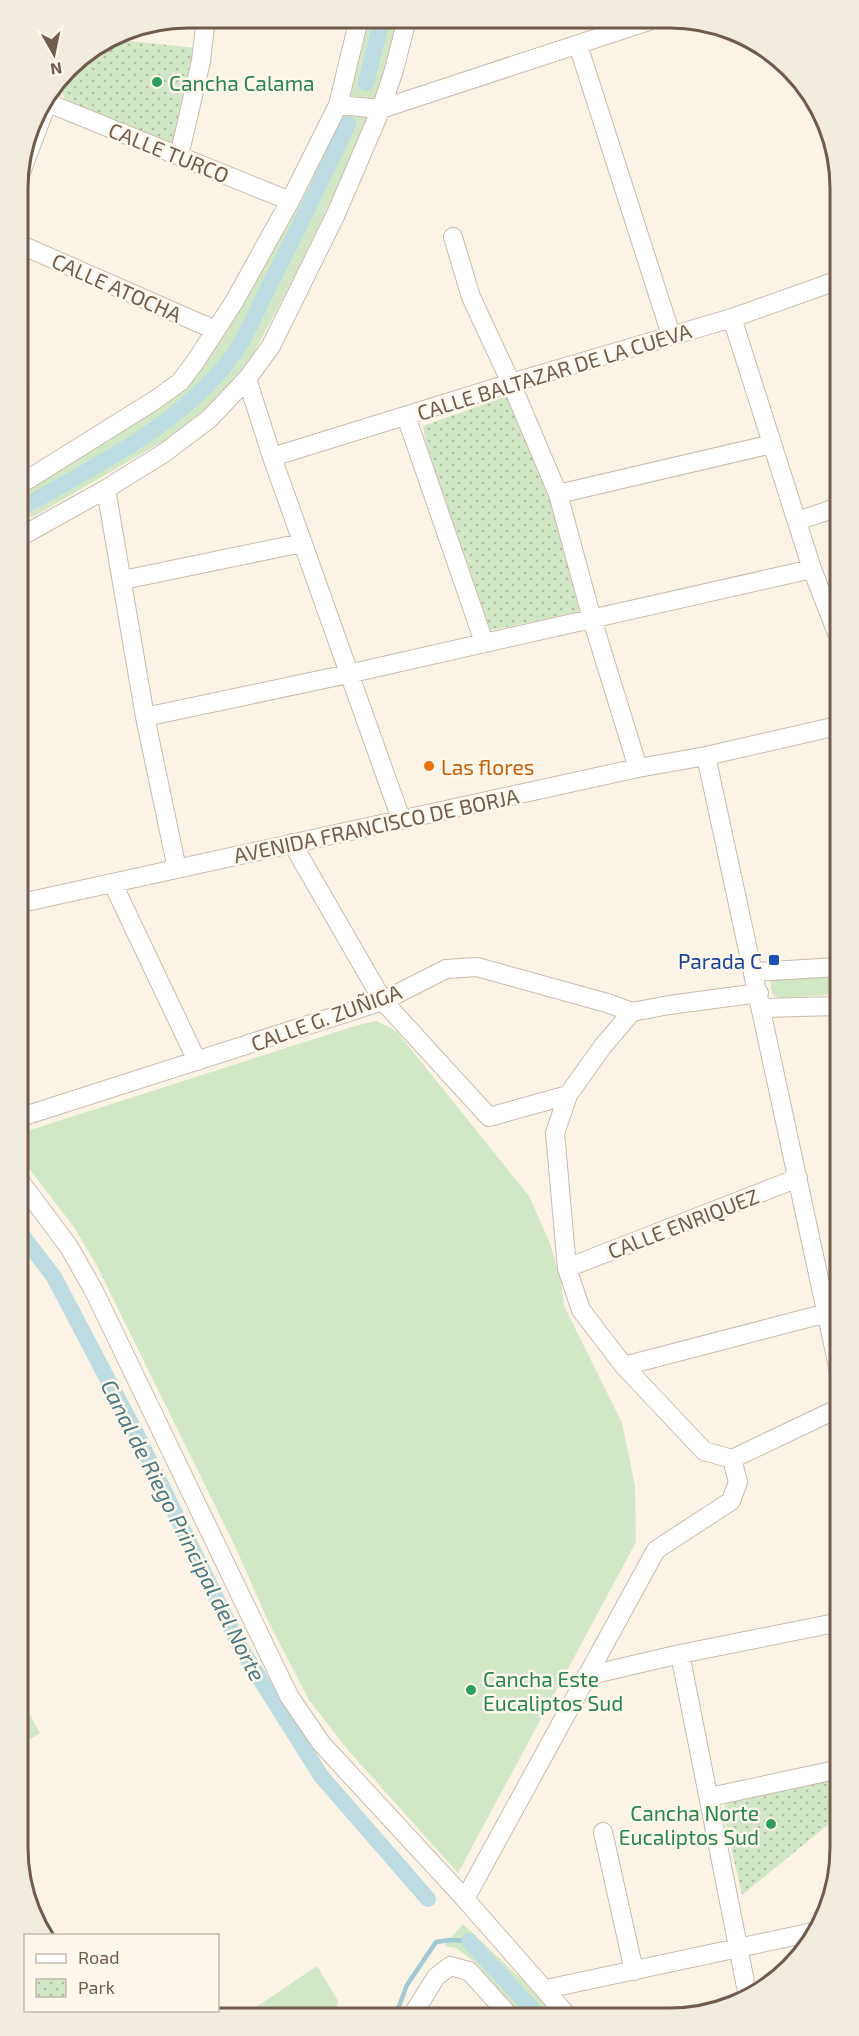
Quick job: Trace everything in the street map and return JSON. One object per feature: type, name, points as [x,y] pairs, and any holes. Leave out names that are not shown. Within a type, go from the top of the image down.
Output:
[{"type":"street","points":[[179,156],[201,61],[205,28]]},
{"type":"street","points":[[29,479],[180,382],[234,302],[290,201],[338,105],[357,28]]},
{"type":"street","points":[[29,529],[106,489],[164,453],[200,426],[247,379],[281,326],[336,214],[381,109],[405,28]]},
{"type":"street","points":[[338,105],[381,109],[628,28]]},
{"type":"street","points":[[578,45],[671,335]]},
{"type":"street","name":"CALLE TURCO","points":[[56,101],[179,156],[290,201]]},
{"type":"street","points":[[453,237],[471,297],[511,383],[558,494],[592,619],[638,768]]},
{"type":"street","name":"CALLE ATOCHA","points":[[29,248],[215,330]]},
{"type":"street","name":"CALLE BALTAZAR DE LA CUEVA","points":[[272,458],[511,383],[732,318],[830,283]]},
{"type":"street","points":[[732,318],[812,570],[830,615]]},
{"type":"street","points":[[247,379],[272,458],[401,819]]},
{"type":"street","points":[[406,416],[484,642]]},
{"type":"street","points":[[558,494],[772,444]]},
{"type":"street","points":[[106,489],[145,717],[177,868]]},
{"type":"street","points":[[796,521],[830,510]]},
{"type":"street","points":[[123,580],[302,543]]},
{"type":"street","points":[[145,717],[812,570]]},
{"type":"street","name":"AVENIDA FRANCISCO DE BORJA","points":[[29,901],[830,728]]},
{"type":"street","points":[[706,756],[830,1328]]},
{"type":"street","points":[[292,843],[383,1001],[489,1117],[568,1095]]},
{"type":"street","points":[[113,884],[197,1061]]},
{"type":"street","name":"CALLE G. ZUÑIGA","points":[[28,1115],[383,1001],[446,969],[477,967],[632,1012]]},
{"type":"street","points":[[754,972],[830,967]]},
{"type":"street","points":[[830,1005],[760,1000],[669,1005],[632,1012],[603,1046],[568,1095],[555,1133],[567,1268],[581,1310],[624,1366],[704,1451],[732,1459],[830,1412]]},
{"type":"street","name":"CALLE ENRIQUEZ","points":[[567,1268],[798,1178]]},
{"type":"street","points":[[28,1192],[69,1246],[94,1291],[290,1696],[321,1743],[465,1899],[561,2008]]},
{"type":"street","points":[[624,1366],[827,1313]]},
{"type":"street","points":[[465,1899],[656,1550],[731,1501],[738,1482],[732,1459]]},
{"type":"street","points":[[586,1676],[680,1654],[830,1624]]},
{"type":"street","points":[[680,1654],[746,1988]]},
{"type":"street","points":[[710,1797],[830,1771]]},
{"type":"street","points":[[603,1832],[634,1971]]},
{"type":"street","points":[[546,1989],[804,1934]]},
{"type":"street","points":[[417,2008],[436,1977],[450,1966],[469,1971],[502,2008]]},
{"type":"green space","points":[[364,28],[395,28],[375,99],[347,98]]},
{"type":"green space","points":[[128,41],[196,48],[173,143],[67,104],[62,92],[67,84],[84,84],[84,67],[109,50]]},
{"type":"green space","points":[[343,113],[367,116],[347,166],[298,270],[251,358],[214,402],[167,439],[31,518],[29,486],[175,395],[194,377],[224,334],[292,213]]},
{"type":"green space","points":[[512,394],[582,594],[578,612],[488,631],[426,443],[423,426]]},
{"type":"green space","points":[[830,975],[830,995],[781,998],[774,996],[771,990],[771,980]]},
{"type":"green space","points":[[376,1021],[397,1032],[529,1196],[550,1243],[561,1281],[564,1306],[622,1423],[635,1486],[636,1542],[458,1873],[347,1749],[309,1700],[268,1621],[234,1544],[97,1266],[74,1227],[28,1168],[28,1131]]},
{"type":"green space","points":[[28,1711],[40,1733],[28,1741]]},
{"type":"green space","points":[[830,1777],[830,1823],[742,1895],[724,1816],[724,1807],[729,1799]]},
{"type":"green space","points":[[463,1924],[552,2008],[515,2008],[476,1963],[456,1948],[444,1946]]},
{"type":"green space","points":[[317,1966],[338,2001],[336,2008],[255,2008]]},
{"type":"waterway","name":"Canal de Riego Principal del Norte","points":[[366,83],[380,28]]},
{"type":"waterway","name":"Canal de Riego Principal del Norte","points":[[30,503],[133,444],[181,409],[223,368],[237,350],[248,330],[348,124]]},
{"type":"waterway","name":"Canal de Riego Principal del Norte","points":[[28,1243],[54,1277],[137,1435],[240,1647],[321,1776],[428,1899]]},
{"type":"waterway","points":[[398,2008],[407,1985],[436,1942],[469,1941]]},
{"type":"waterway","name":"Canal de Riego Principal del Norte","points":[[469,1941],[531,2008]]},
{"type":"place","name":"Cancha Calama","points":[[157,82]]},
{"type":"place","name":"Las flores","points":[[429,766]]},
{"type":"place","name":"Parada C","points":[[774,960]]},
{"type":"place","name":"Cancha Este Eucaliptos Sud","points":[[471,1690]]},
{"type":"place","name":"Cancha Norte Eucaliptos Sud","points":[[771,1824]]}]
